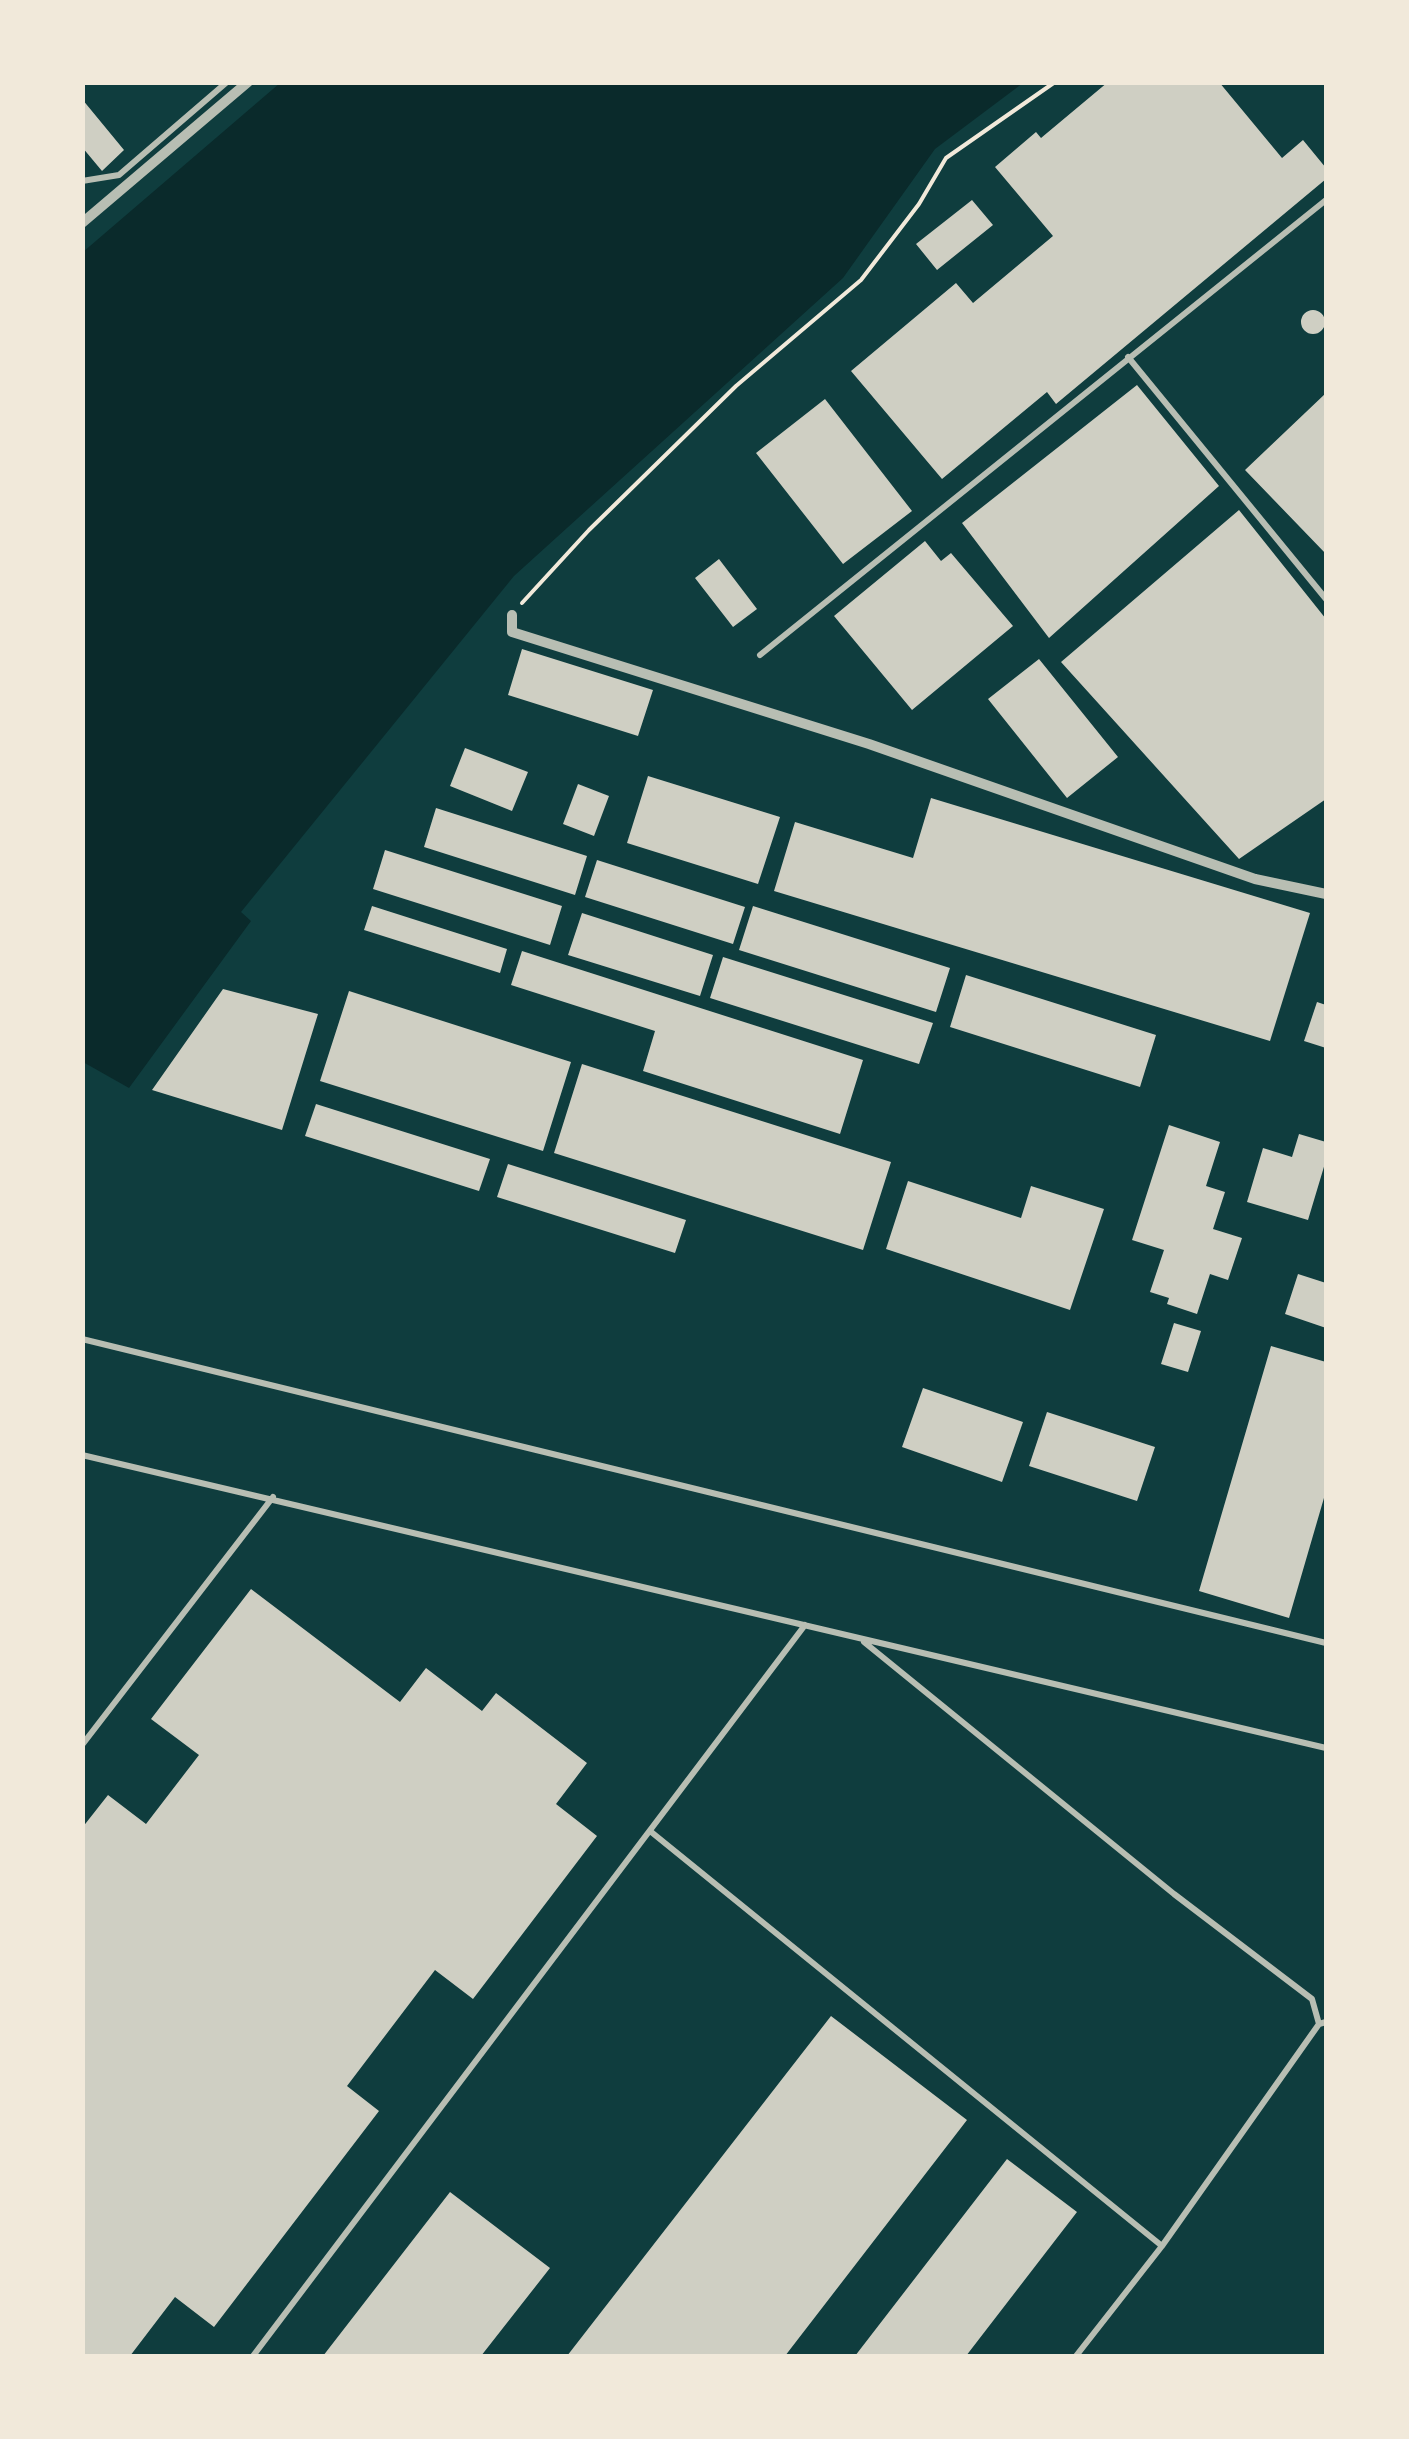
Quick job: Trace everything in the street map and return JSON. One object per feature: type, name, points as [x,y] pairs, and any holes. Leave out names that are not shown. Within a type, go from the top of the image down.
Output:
[{"type":"street","points":[[82,223],[248,82]]},
{"type":"street","points":[[512,615],[512,632],[869,744],[1255,879],[1326,894]]},
{"type":"lane","points":[[82,181],[119,175],[227,82]]},
{"type":"lane","points":[[760,654],[1326,200]]},
{"type":"lane","points":[[1128,357],[1326,600]]},
{"type":"lane","points":[[82,1339],[1326,1643]]},
{"type":"lane","points":[[82,1455],[1326,1748]]},
{"type":"lane","points":[[82,1745],[273,1497]]},
{"type":"lane","points":[[252,2356],[805,1625]]},
{"type":"lane","points":[[859,1638],[1174,1894],[1312,1999],[1323,2023],[1162,2246],[1076,2356]]},
{"type":"lane","points":[[650,1831],[1162,2246]]},
{"type":"path","points":[[512,615],[589,530],[736,386],[862,280],[919,204],[946,158],[1055,82]]},
{"type":"water","points":[[280,83],[1023,83],[935,149],[843,278],[514,576],[241,912],[251,921],[129,1088],[83,1062],[83,252]]},
{"type":"building","points":[[1108,82],[1219,82],[1282,158],[1303,140],[1326,168],[1326,179],[1056,404],[1047,392],[942,479],[851,371],[956,283],[973,303],[1053,236],[995,167],[1036,132],[1041,138]]},
{"type":"building","points":[[82,99],[124,150],[102,171],[82,147]]},
{"type":"building","points":[[972,200],[993,225],[937,270],[916,244]]},
{"type":"building","points":[[1313,310],[1325,322],[1313,334],[1301,322]]},
{"type":"building","points":[[1137,385],[1219,486],[1049,638],[962,523]]},
{"type":"building","points":[[1326,393],[1326,554],[1245,470]]},
{"type":"building","points":[[825,399],[912,511],[843,564],[756,453]]},
{"type":"building","points":[[1239,510],[1326,619],[1326,799],[1239,859],[1061,662]]},
{"type":"building","points":[[925,541],[941,561],[951,553],[1013,626],[912,710],[834,616]]},
{"type":"building","points":[[719,559],[757,609],[733,627],[695,578]]},
{"type":"building","points":[[522,649],[653,690],[638,736],[508,695]]},
{"type":"building","points":[[1039,659],[1118,757],[1067,798],[988,699]]},
{"type":"building","points":[[465,748],[528,772],[512,811],[450,786]]},
{"type":"building","points":[[648,776],[780,817],[758,884],[627,843]]},
{"type":"building","points":[[578,784],[609,796],[594,836],[563,824]]},
{"type":"building","points":[[931,798],[1310,913],[1270,1041],[774,891],[795,822],[913,858]]},
{"type":"building","points":[[436,808],[587,856],[575,895],[424,847]]},
{"type":"building","points":[[385,850],[562,906],[550,945],[373,889]]},
{"type":"building","points":[[597,860],[745,907],[733,944],[585,897]]},
{"type":"building","points":[[372,906],[507,949],[500,973],[364,930]]},
{"type":"building","points":[[753,906],[950,968],[936,1012],[739,950]]},
{"type":"building","points":[[582,913],[713,955],[700,996],[568,955]]},
{"type":"building","points":[[522,951],[863,1060],[840,1134],[643,1071],[655,1031],[511,985]]},
{"type":"building","points":[[723,957],[933,1023],[919,1064],[710,998]]},
{"type":"building","points":[[966,975],[1156,1035],[1140,1087],[950,1027]]},
{"type":"building","points":[[223,989],[318,1014],[282,1130],[152,1090]]},
{"type":"building","points":[[349,991],[571,1062],[543,1151],[320,1081]]},
{"type":"building","points":[[1317,1002],[1326,1005],[1326,1048],[1304,1041]]},
{"type":"building","points":[[582,1064],[891,1162],[863,1250],[554,1153]]},
{"type":"building","points":[[316,1104],[490,1159],[479,1191],[305,1136]]},
{"type":"building","points":[[1169,1125],[1220,1142],[1206,1186],[1225,1192],[1213,1229],[1242,1238],[1228,1280],[1210,1274],[1197,1314],[1167,1304],[1169,1298],[1150,1292],[1164,1250],[1132,1240]]},
{"type":"building","points":[[1299,1134],[1326,1142],[1326,1160],[1308,1220],[1247,1202],[1263,1148],[1292,1157]]},
{"type":"building","points":[[508,1164],[686,1220],[675,1253],[497,1197]]},
{"type":"building","points":[[908,1181],[1021,1218],[1031,1186],[1104,1209],[1070,1310],[886,1249]]},
{"type":"building","points":[[1298,1274],[1326,1283],[1326,1328],[1285,1314]]},
{"type":"building","points":[[1174,1323],[1201,1331],[1188,1372],[1161,1364]]},
{"type":"building","points":[[1271,1346],[1326,1362],[1326,1491],[1289,1618],[1199,1591]]},
{"type":"building","points":[[923,1388],[1023,1422],[1002,1482],[902,1447]]},
{"type":"building","points":[[1047,1412],[1155,1447],[1137,1501],[1029,1466]]},
{"type":"building","points":[[251,1589],[400,1702],[426,1668],[482,1711],[496,1693],[587,1763],[556,1804],[597,1836],[473,1999],[435,1970],[347,2086],[379,2111],[214,2327],[175,2297],[130,2356],[82,2356],[82,1828],[108,1795],[146,1824],[199,1755],[151,1719]]},
{"type":"building","points":[[831,2016],[967,2120],[785,2356],[567,2356]]},
{"type":"building","points":[[1007,2159],[1077,2212],[966,2356],[855,2356]]},
{"type":"building","points":[[450,2192],[550,2268],[481,2356],[323,2356]]}]
